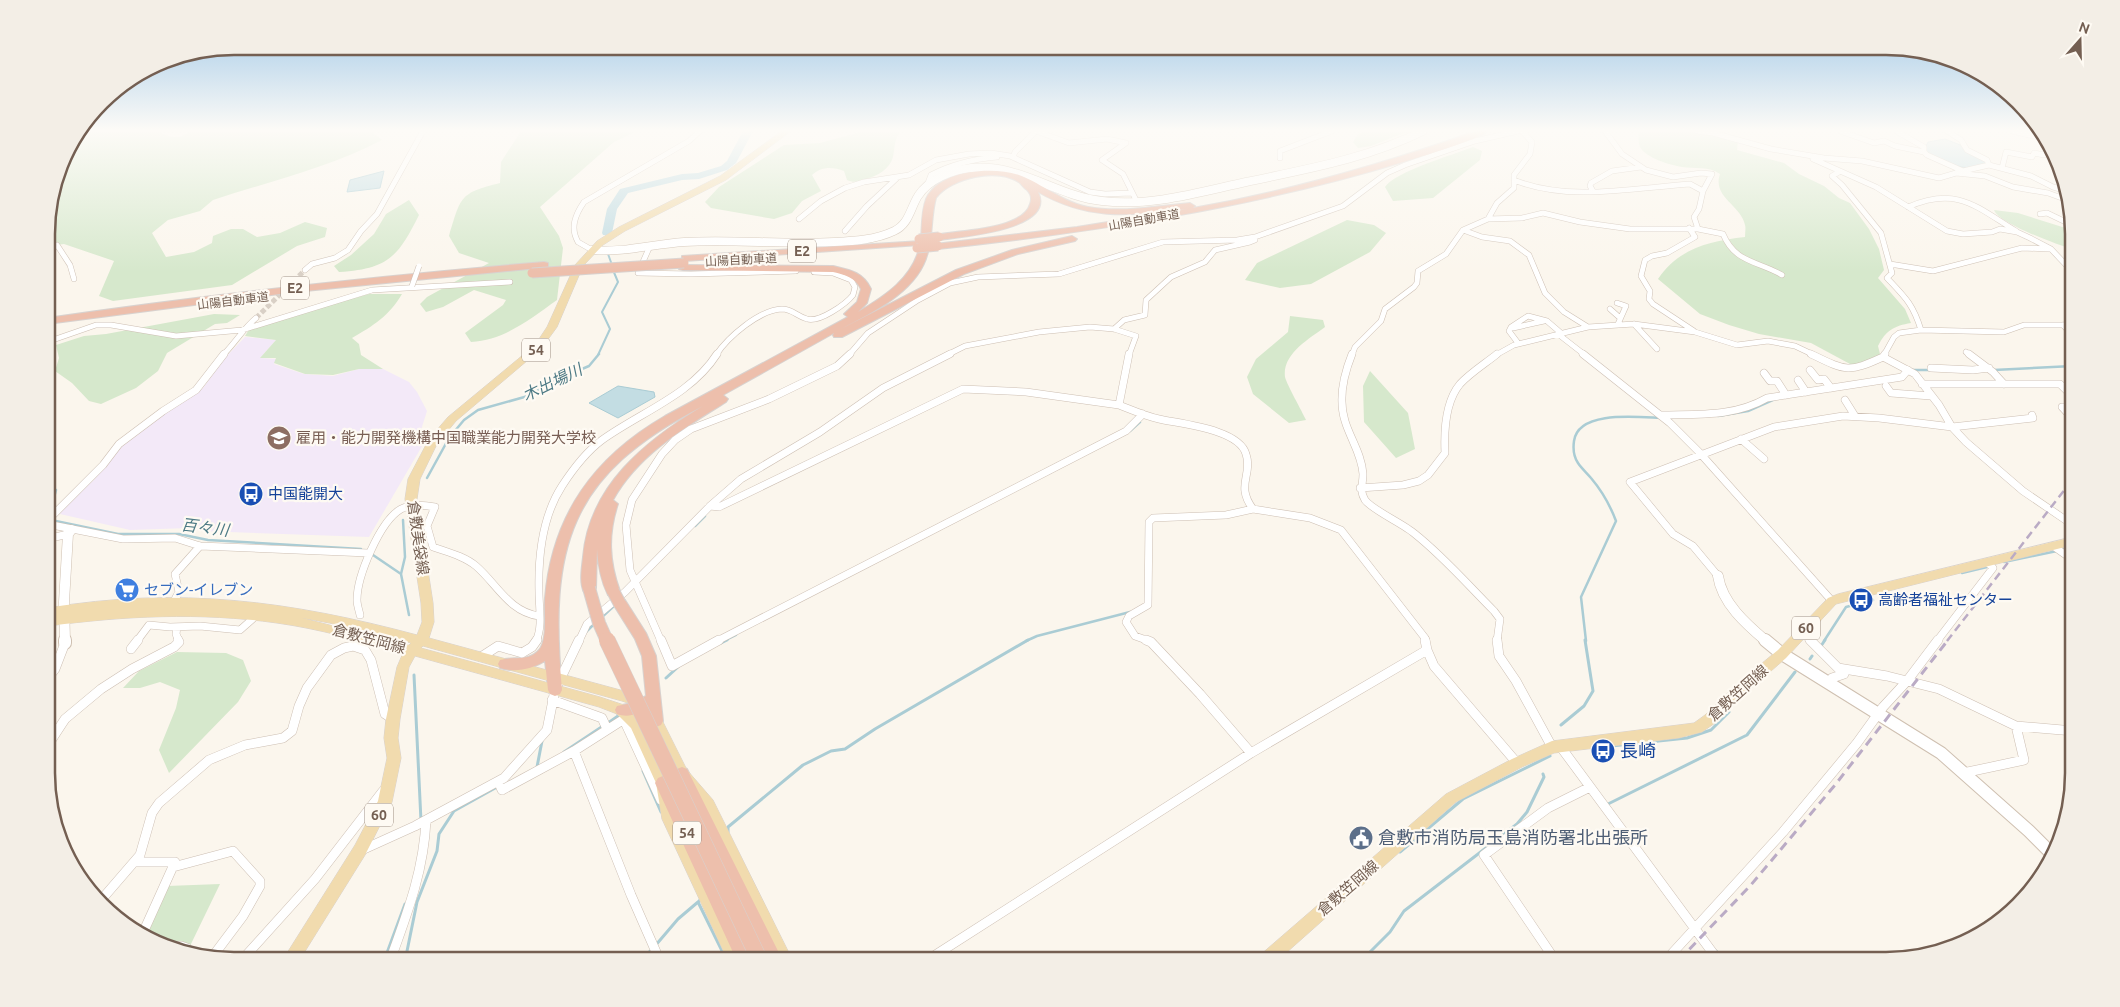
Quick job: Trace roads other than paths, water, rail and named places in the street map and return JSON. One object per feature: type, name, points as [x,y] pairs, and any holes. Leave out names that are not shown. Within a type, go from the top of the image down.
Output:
[{"type":"highway","points":[[589,588],[590,552],[598,519],[615,486],[637,461],[662,439],[686,422],[883,300],[910,277],[923,255],[926,216],[931,199],[943,186],[962,178]]},
{"type":"highway","points":[[555,686],[551,640],[552,581],[559,547],[570,516],[587,489],[609,463],[664,421],[821,339],[896,297],[920,272],[931,249],[935,204],[948,188],[974,178]]},
{"type":"highway","points":[[939,241],[1012,224],[1031,213],[1036,204],[1036,196],[1025,184],[1009,178]]},
{"type":"highway","points":[[1019,178],[1061,202],[1096,211],[1133,212],[1190,206]]},
{"type":"highway","name":"山陽自動車道","points":[[55,326],[310,292],[939,241],[1064,226],[1190,206],[1315,178]]},
{"type":"highway","name":"山陽自動車道","points":[[939,241],[1057,233],[1130,222],[1267,196],[1334,178]]},
{"type":"highway","points":[[821,339],[867,321],[940,281],[1000,257],[1047,244],[1188,216],[1267,196]]},
{"type":"highway","name":"山陽自動車道","points":[[55,320],[276,290],[395,277],[544,265],[684,263],[815,250],[918,243]]},
{"type":"highway","points":[[684,263],[833,269],[853,274],[865,285],[864,298],[852,312],[821,339]]},
{"type":"highway","points":[[723,390],[678,419],[644,445],[623,465],[607,485],[590,518],[584,540],[584,567],[599,623],[756,952]]},
{"type":"highway","points":[[637,461],[616,497],[604,530],[604,565],[613,591],[646,646],[651,666],[656,721]]},
{"type":"highway","points":[[505,664],[522,664],[534,661],[544,655],[551,640]]},
{"type":"highway","points":[[622,710],[634,709],[643,705],[653,690]]},
{"type":"highway","name":"54","points":[[682,774],[770,952]]},
{"type":"highway","name":"54","points":[[663,783],[742,952]]},
{"type":"main road","name":"倉敷美袋線","points":[[417,646],[426,631],[428,613],[411,492],[414,479],[433,442],[457,414],[538,347],[552,327],[579,265],[592,250],[622,229],[722,178]]},
{"type":"main road","name":"倉敷笠岡線","points":[[1274,952],[1451,798],[1518,763],[1556,746],[1679,732],[1697,728],[1710,719],[1743,686],[1782,654],[1832,601],[1987,562],[2057,549],[2065,545]]},
{"type":"main road","name":"倉敷笠岡線","points":[[55,618],[64,615],[173,602],[235,605],[284,610],[342,620],[417,646]]},
{"type":"main road","name":"倉敷笠岡線","points":[[55,614],[208,611],[258,615],[417,646]]},
{"type":"main road","name":"倉敷笠岡線","points":[[296,952],[360,850],[385,802],[391,781],[394,758],[391,738],[393,719],[403,667],[417,646]]},
{"type":"main road","name":"54","points":[[417,646],[480,657],[505,664],[555,686],[624,696],[643,705],[656,721],[682,774]]},
{"type":"main road","name":"54","points":[[417,646],[555,686],[622,710],[636,724],[663,783]]},
{"type":"main road","points":[[682,774],[708,804],[781,952]]},
{"type":"main road","points":[[663,783],[669,819],[732,952]]},
{"type":"street","points":[[305,270],[312,264],[335,258],[348,250],[361,230],[377,214],[397,178]]},
{"type":"street","points":[[625,178],[584,202],[577,211],[574,227],[577,242],[583,248],[607,252],[650,246],[719,241],[807,244],[879,237],[906,224],[918,197],[930,178]]},
{"type":"street","points":[[799,219],[813,205],[839,189],[864,182],[897,178]]},
{"type":"street","points":[[845,231],[867,206],[897,178]]},
{"type":"street","points":[[928,183],[940,178]]},
{"type":"street","points":[[1038,178],[1059,189],[1086,198],[1105,201],[1210,190],[1267,178]]},
{"type":"street","points":[[1059,178],[1075,187],[1091,192],[1134,197]]},
{"type":"street","points":[[1126,178],[1134,197]]},
{"type":"street","points":[[1142,415],[1126,431],[672,666],[630,570],[626,545],[628,511],[645,478],[675,440],[701,424],[769,399],[837,366],[846,359],[868,333],[918,300],[950,283],[978,277],[1059,274],[1163,242],[1237,240],[1255,237],[1343,206],[1380,178]]},
{"type":"street","points":[[1593,191],[1590,186],[1591,183],[1600,178]]},
{"type":"street","points":[[1698,229],[1694,217],[1710,178]]},
{"type":"street","points":[[1834,178],[1881,234],[1892,273],[1888,278],[1915,311],[1921,330]]},
{"type":"street","points":[[1858,178],[1956,234],[1992,232],[2000,229],[2017,232]]},
{"type":"street","points":[[1994,178],[2013,187],[2048,193],[2062,198]]},
{"type":"street","points":[[2035,178],[2059,189]]},
{"type":"street","points":[[1488,219],[1497,203],[1514,188],[1514,180],[1534,188],[1556,191],[1593,191],[1690,184],[1703,191]]},
{"type":"street","points":[[2048,193],[2053,187]]},
{"type":"street","points":[[1908,207],[1927,199],[1950,197],[1974,205],[2017,232],[2052,249],[2065,263]]},
{"type":"street","points":[[1712,952],[1590,787],[1556,746],[1499,656],[1496,645],[1500,619],[1438,553],[1413,532],[1366,502],[1360,488],[1363,475],[1342,403],[1345,372],[1351,354],[1380,321],[1385,309],[1417,283],[1418,271],[1446,254],[1463,230],[1488,219],[1522,218],[1544,213],[1580,222],[1622,228],[1698,229],[1723,234],[1727,247],[1735,255],[1769,267],[1782,275]]},
{"type":"street","points":[[2040,214],[2047,213],[2065,222]]},
{"type":"street","points":[[1689,228],[1695,237],[1667,252],[1644,260],[1641,276],[1650,291],[1649,299],[1653,304],[1695,332],[1726,343],[1737,345],[1768,341],[1795,346],[1830,363],[1847,368],[1858,368],[1883,357],[1894,337],[1899,333],[1921,330],[2004,332],[2024,325],[2063,325],[2065,327]]},
{"type":"street","points":[[1463,230],[1482,237],[1510,241],[1529,255],[1545,293],[1564,312],[1588,327]]},
{"type":"street","points":[[1114,329],[1127,318],[1146,315],[1147,298],[1171,277],[1205,262],[1215,250],[1250,242],[1255,240],[1255,237]]},
{"type":"street","points":[[55,246],[57,245],[67,258],[74,279]]},
{"type":"street","points":[[480,657],[489,648],[497,645],[518,653],[531,649],[539,636],[538,561],[547,514],[564,481],[585,456],[619,429],[673,397],[701,376],[708,370],[728,340],[761,316],[774,310],[788,310],[808,320],[815,320],[846,303],[854,292],[854,284],[851,280],[841,275],[825,272],[638,273],[650,246]]},
{"type":"street","points":[[1890,264],[1933,271],[2022,248],[2052,249]]},
{"type":"street","points":[[412,286],[419,266]]},
{"type":"street","points":[[55,339],[96,325],[111,325],[176,336],[242,330],[372,290],[412,286],[510,282]]},
{"type":"street","points":[[1617,303],[1626,306],[1619,317],[1618,324]]},
{"type":"street","points":[[1610,309],[1619,317]]},
{"type":"street","points":[[1518,343],[1509,331],[1510,328],[1528,316],[1547,321],[1559,334],[1664,417],[1700,454],[1832,601]]},
{"type":"street","points":[[55,512],[103,465],[119,444],[163,411],[196,390],[221,357],[232,346],[242,330],[256,318]]},
{"type":"street","points":[[1360,488],[1377,485],[1414,484],[1426,476],[1436,461],[1445,453],[1444,434],[1448,412],[1451,400],[1460,384],[1502,350],[1518,343],[1588,327],[1618,324],[1634,324],[1681,332],[1695,332]]},
{"type":"street","points":[[1634,324],[1657,349]]},
{"type":"street","points":[[360,850],[500,785],[547,730],[555,686],[587,624],[635,584],[710,506],[741,479],[820,432],[883,388],[966,346],[1039,332],[1090,327],[1114,329],[1136,336],[1130,348],[1119,405]]},
{"type":"street","points":[[1966,352],[1991,370],[2004,384]]},
{"type":"street","points":[[1883,357],[1911,372],[1966,442],[2016,485],[2065,519]]},
{"type":"street","points":[[1931,368],[1991,370]]},
{"type":"street","points":[[1810,370],[1818,380],[1824,380],[1831,388]]},
{"type":"street","points":[[1664,417],[1730,413],[1757,405],[1767,398],[1902,377],[1911,372]]},
{"type":"street","points":[[1764,374],[1770,381],[1777,381],[1786,395]]},
{"type":"street","points":[[1798,380],[1806,392]]},
{"type":"street","points":[[1922,384],[2060,384],[2065,389]]},
{"type":"street","points":[[1886,386],[1890,393],[1931,396]]},
{"type":"street","points":[[710,506],[719,507],[892,426],[960,390],[1026,392],[1119,405],[1142,415],[1202,428],[1232,439],[1245,450],[1247,457],[1245,497],[1253,509]]},
{"type":"street","points":[[1835,400],[1847,400],[1855,416]]},
{"type":"street","points":[[2032,415],[2033,418],[1952,426],[1855,416],[1774,427],[1630,482],[1673,534],[1693,546],[1718,576],[1719,589],[1734,609],[1759,636],[1782,654],[1934,748],[2047,849]]},
{"type":"street","points":[[1742,439],[1764,459]]},
{"type":"street","points":[[360,615],[357,599],[368,553],[394,513],[402,508],[428,504],[435,507],[427,526],[433,547],[471,563],[506,598],[528,615],[539,616]]},
{"type":"street","points":[[1251,753],[1151,642],[1135,636],[1126,622],[1130,616],[1148,605],[1149,522],[1152,518],[1226,515],[1253,509],[1307,518],[1334,525],[1341,530],[1425,638],[1427,650],[1434,666],[1518,763]]},
{"type":"street","points":[[55,525],[70,532],[123,539],[174,538],[200,546],[368,553]]},
{"type":"street","points":[[55,537],[70,532]]},
{"type":"street","points":[[55,669],[65,643],[64,615],[70,532]]},
{"type":"street","points":[[173,602],[179,592],[175,574],[200,546]]},
{"type":"street","points":[[2057,549],[2065,554]]},
{"type":"street","points":[[1674,952],[1783,832],[1857,743],[1878,713],[1907,681],[1993,568],[1987,562]]},
{"type":"street","points":[[130,649],[149,625],[200,626],[240,630],[258,615]]},
{"type":"street","points":[[55,734],[65,719],[101,689],[132,669],[174,647],[179,642],[176,634],[177,627]]},
{"type":"street","points":[[1802,632],[1844,674],[1832,678],[1829,683]]},
{"type":"street","points":[[105,896],[140,855],[152,813],[159,803],[209,760],[228,750],[283,738],[292,731],[298,706],[307,688],[325,662],[336,651],[353,646],[365,650],[371,660],[385,714],[393,719]]},
{"type":"street","points":[[940,952],[1251,753],[1427,650]]},
{"type":"street","points":[[1838,668],[1907,681],[1950,694],[2016,726],[2065,730]]},
{"type":"street","points":[[555,686],[602,718],[606,726]]},
{"type":"street","points":[[500,785],[502,790],[524,780],[574,751],[606,726],[620,721],[625,722],[669,819]]},
{"type":"street","points":[[1964,773],[2024,760],[2016,726]]},
{"type":"street","points":[[574,751],[656,952]]},
{"type":"street","points":[[249,952],[298,900],[348,840],[391,781]]},
{"type":"street","points":[[1550,952],[1484,855],[1565,797],[1590,787]]},
{"type":"street","points":[[391,952],[392,942],[422,868],[426,844],[426,820]]},
{"type":"street","points":[[173,867],[233,851],[260,881],[260,886],[243,916],[217,951]]},
{"type":"street","points":[[134,862],[173,860],[174,862],[145,928]]},
{"type":"water","points":[[358,178],[382,178],[380,188],[347,192],[350,180]]},
{"type":"water","points":[[618,386],[654,392],[655,397],[618,418],[589,403]]},
{"type":"waterway","name":"木出場川","points":[[607,233],[612,209],[624,191],[678,178]]},
{"type":"waterway","name":"木出場川","points":[[608,254],[612,265]]},
{"type":"waterway","name":"木出場川","points":[[598,355],[610,329],[602,312],[618,282],[613,270]]},
{"type":"waterway","name":"木出場川","points":[[427,478],[449,438],[464,420],[478,410],[528,396],[554,381],[589,366],[599,354]]},
{"type":"waterway","points":[[1994,370],[2065,366]]},
{"type":"waterway","points":[[1913,370],[1932,370]]},
{"type":"waterway","points":[[1718,416],[1748,411],[1775,399]]},
{"type":"waterway","points":[[1586,641],[1581,597],[1616,521],[1602,493],[1577,461],[1574,452],[1574,441],[1578,431],[1586,424],[1597,420],[1624,417],[1660,418]]},
{"type":"waterway","points":[[1130,431],[1140,422]]},
{"type":"waterway","points":[[55,490],[55,494]]},
{"type":"waterway","points":[[695,526],[705,516]]},
{"type":"waterway","name":"木出場川","points":[[401,574],[405,557],[403,520]]},
{"type":"waterway","name":"百々川","points":[[55,521],[118,534],[179,534],[208,540],[361,549]]},
{"type":"waterway","points":[[2004,562],[2057,551]]},
{"type":"waterway","name":"百々川","points":[[373,555],[401,574]]},
{"type":"waterway","points":[[1962,573],[1987,567]]},
{"type":"waterway","points":[[401,574],[409,615]]},
{"type":"waterway","points":[[1824,641],[1846,607],[1873,600]]},
{"type":"waterway","points":[[602,617],[615,605]]},
{"type":"waterway","points":[[1027,640],[1037,636],[1130,612]]},
{"type":"waterway","points":[[586,632],[594,624]]},
{"type":"waterway","points":[[724,641],[736,635]]},
{"type":"waterway","points":[[721,643],[727,640]]},
{"type":"waterway","points":[[728,832],[728,827],[803,765],[831,751],[845,749],[875,729],[1027,640]]},
{"type":"waterway","points":[[1561,725],[1584,706],[1593,691],[1585,640]]},
{"type":"waterway","points":[[1821,646],[1825,640]]},
{"type":"waterway","points":[[666,678],[679,666]]},
{"type":"waterway","points":[[1608,804],[1747,735],[1795,672]]},
{"type":"waterway","points":[[414,675],[421,821]]},
{"type":"waterway","points":[[1602,747],[1687,738],[1711,730],[1729,712]]},
{"type":"waterway","points":[[608,723],[618,716]]},
{"type":"waterway","points":[[564,752],[603,726]]},
{"type":"waterway","points":[[537,767],[542,741]]},
{"type":"waterway","points":[[1400,852],[1463,799],[1550,756]]},
{"type":"waterway","points":[[643,771],[661,812]]},
{"type":"waterway","points":[[1370,952],[1390,932],[1404,911],[1517,824],[1527,812],[1544,777],[1543,774]]},
{"type":"waterway","points":[[407,952],[417,902],[437,851],[439,834],[454,811],[497,787]]},
{"type":"waterway","points":[[698,902],[701,899]]},
{"type":"waterway","points":[[655,946],[678,919],[698,902]]},
{"type":"waterway","points":[[698,902],[723,952]]},
{"type":"waterway","points":[[387,952],[405,904]]},
{"type":"tunnel","points":[[256,318],[305,270]]},
{"type":"railway","points":[[1947,641],[2065,489]]},
{"type":"railway","points":[[1687,952],[1750,886],[1835,785],[1948,640]]},
{"type":"place","name":"雇用・能力開発機構中国職業能力開発大学校","points":[[279,438]]},
{"type":"place","name":"中国能開大","points":[[251,494]]},
{"type":"place","name":"セブン-イレブン","points":[[127,590]]},
{"type":"place","name":"高齢者福祉センター","points":[[1861,600]]},
{"type":"place","name":"長崎","points":[[1603,751]]},
{"type":"place","name":"倉敷市消防局玉島消防署北出張所","points":[[1361,838]]}]
